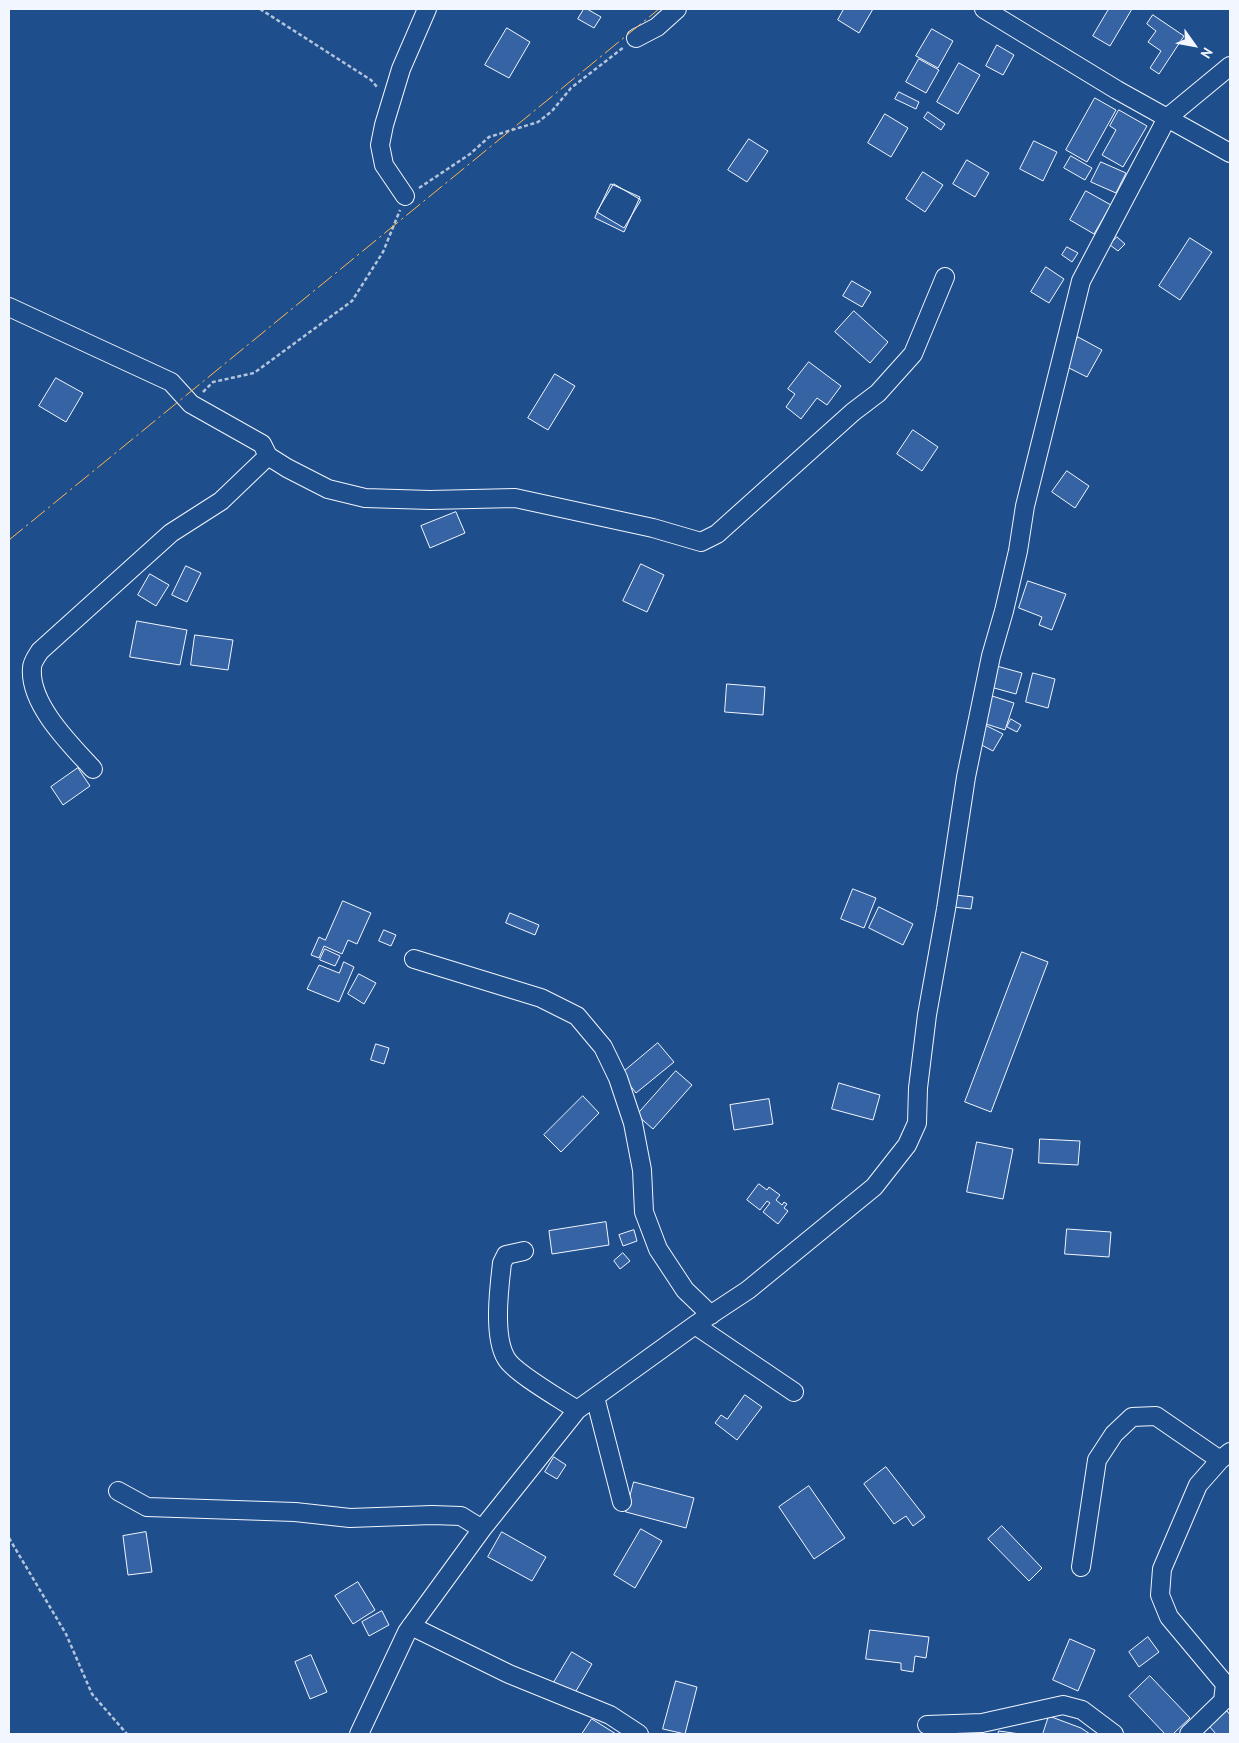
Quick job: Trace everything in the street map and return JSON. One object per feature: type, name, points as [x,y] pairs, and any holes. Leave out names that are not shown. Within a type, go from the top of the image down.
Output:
[{"type":"street","points":[[405,196],[384,165],[380,145],[390,103],[401,69],[427,9]]},
{"type":"street","points":[[636,38],[657,27],[677,9]]},
{"type":"street","points":[[984,9],[1109,85],[1230,153]]},
{"type":"street","points":[[359,1734],[411,1626],[482,1529],[577,1410],[748,1290],[874,1187],[907,1145],[916,1123],[918,1088],[927,1015],[946,909],[966,776],[991,656],[1004,611],[1026,506],[1081,281],[1167,118],[1230,66]]},
{"type":"street","points":[[9,307],[171,382],[191,404],[262,444],[268,456],[287,468],[328,489],[366,498],[430,500],[515,498],[653,528],[701,542],[717,534],[853,412],[878,393],[913,354],[945,278]]},
{"type":"street","points":[[93,769],[56,728],[34,689],[32,666],[40,650],[171,533],[221,502],[268,456]]},
{"type":"street","points":[[414,958],[540,998],[577,1016],[603,1047],[618,1078],[633,1123],[642,1170],[644,1212],[658,1249],[685,1290],[711,1315]]},
{"type":"street","points":[[524,1251],[506,1255],[502,1263],[498,1330],[506,1359],[523,1374],[577,1410]]},
{"type":"street","points":[[695,1326],[794,1392]]},
{"type":"street","points":[[595,1397],[622,1502]]},
{"type":"street","points":[[1081,1567],[1097,1460],[1114,1434],[1132,1417],[1156,1416],[1225,1456],[1198,1485],[1162,1569],[1160,1595],[1169,1617],[1225,1684],[1223,1701],[1189,1734]]},
{"type":"street","points":[[118,1491],[147,1507],[295,1512],[350,1518],[432,1515],[461,1516],[482,1529]]},
{"type":"street","points":[[411,1626],[509,1674],[610,1715],[639,1734]]},
{"type":"street","points":[[927,1724],[982,1723],[1063,1705],[1082,1710],[1114,1734]]},
{"type":"path","points":[[260,9],[371,80],[390,103]]},
{"type":"path","points":[[191,404],[213,382],[254,373],[352,301],[383,252],[405,196],[470,154],[489,137],[538,122],[552,111],[571,88],[636,38]]},
{"type":"path","points":[[9,1538],[66,1634],[92,1694],[127,1734]]},
{"type":"building","points":[[584,9],[601,17],[594,28],[578,19]]},
{"type":"building","points":[[844,9],[873,9],[859,33],[838,20]]},
{"type":"building","points":[[1109,9],[1132,9],[1110,46],[1093,36]]},
{"type":"building","points":[[1153,15],[1184,36],[1159,74],[1150,68],[1161,51],[1148,42],[1156,31],[1147,24]]},
{"type":"building","points":[[507,28],[530,42],[509,78],[485,65]]},
{"type":"building","points":[[932,29],[953,41],[938,68],[916,56]]},
{"type":"building","points":[[997,45],[1014,55],[1003,75],[986,66]]},
{"type":"building","points":[[919,59],[939,70],[926,93],[906,82]]},
{"type":"building","points":[[959,63],[980,75],[958,114],[937,102]]},
{"type":"building","points":[[899,92],[919,102],[916,109],[895,99]]},
{"type":"building","points":[[1095,98],[1116,110],[1087,162],[1066,150]]},
{"type":"building","points":[[1119,110],[1147,126],[1123,167],[1102,155],[1116,130],[1110,126]]},
{"type":"building","points":[[928,112],[945,124],[941,130],[924,118]]},
{"type":"building","points":[[885,114],[908,128],[891,157],[868,143]]},
{"type":"building","points":[[749,139],[768,151],[747,182],[728,170]]},
{"type":"building","points":[[1034,141],[1057,152],[1043,181],[1020,169]]},
{"type":"building","points":[[1071,156],[1092,168],[1085,180],[1064,168]]},
{"type":"building","points":[[967,160],[989,173],[975,197],[953,184]]},
{"type":"building","points":[[1101,162],[1126,173],[1116,193],[1091,182]]},
{"type":"building","points":[[923,172],[943,185],[925,212],[906,199]]},
{"type":"building","points":[[611,184],[640,197],[624,232],[595,218]]},
{"type":"building","points":[[614,184],[641,200],[624,228],[597,212]]},
{"type":"building","points":[[1086,191],[1111,205],[1094,234],[1070,220]]},
{"type":"building","points":[[1117,237],[1125,244],[1118,251],[1110,245]]},
{"type":"building","points":[[1190,238],[1212,252],[1180,300],[1159,286]]},
{"type":"building","points":[[1067,247],[1078,253],[1072,262],[1062,255]]},
{"type":"building","points":[[1046,267],[1064,279],[1049,303],[1031,292]]},
{"type":"building","points":[[852,281],[871,292],[862,307],[843,296]]},
{"type":"building","points":[[854,311],[888,342],[870,363],[835,332]]},
{"type":"building","points":[[1078,337],[1102,350],[1087,377],[1063,365]]},
{"type":"building","points":[[809,362],[841,386],[827,405],[817,398],[801,419],[786,407],[795,394],[788,389]]},
{"type":"building","points":[[555,374],[575,386],[548,430],[528,418]]},
{"type":"building","points":[[56,378],[83,393],[66,422],[39,406]]},
{"type":"building","points":[[913,430],[938,447],[922,471],[897,454]]},
{"type":"building","points":[[1067,471],[1089,486],[1075,508],[1052,492]]},
{"type":"building","points":[[456,512],[465,533],[430,548],[421,526]]},
{"type":"building","points":[[641,564],[664,575],[647,612],[623,601]]},
{"type":"building","points":[[186,566],[201,573],[187,602],[172,595]]},
{"type":"building","points":[[150,574],[169,585],[156,606],[138,595]]},
{"type":"building","points":[[1028,581],[1066,594],[1052,630],[1039,625],[1042,617],[1019,608]]},
{"type":"building","points":[[137,621],[187,630],[180,665],[130,657]]},
{"type":"building","points":[[195,635],[233,640],[228,670],[191,665]]},
{"type":"building","points":[[993,665],[1022,673],[1016,694],[987,686]]},
{"type":"building","points":[[1033,673],[1055,679],[1048,708],[1026,702]]},
{"type":"building","points":[[727,684],[765,687],[763,715],[725,712]]},
{"type":"building","points":[[989,695],[1014,703],[1005,730],[980,722]]},
{"type":"building","points":[[1011,719],[1021,725],[1017,732],[1007,727]]},
{"type":"building","points":[[983,724],[1003,734],[993,751],[974,741]]},
{"type":"building","points":[[78,768],[90,786],[63,805],[51,787]]},
{"type":"building","points":[[853,889],[876,898],[864,928],[841,919]]},
{"type":"building","points":[[946,894],[973,897],[971,909],[945,906]]},
{"type":"building","points":[[343,901],[371,913],[357,944],[348,940],[342,954],[324,946],[319,958],[311,955],[319,937],[325,940]]},
{"type":"building","points":[[879,907],[913,924],[903,945],[869,928]]},
{"type":"building","points":[[510,913],[539,925],[535,935],[506,923]]},
{"type":"building","points":[[384,930],[396,935],[391,946],[379,941]]},
{"type":"building","points":[[325,949],[340,956],[335,966],[320,960]]},
{"type":"building","points":[[1022,952],[1048,962],[991,1112],[965,1102]]},
{"type":"building","points":[[344,962],[354,967],[339,1002],[307,989],[319,965],[339,973]]},
{"type":"building","points":[[359,974],[376,983],[364,1004],[348,994]]},
{"type":"building","points":[[658,1043],[674,1062],[636,1093],[621,1074]]},
{"type":"building","points":[[376,1044],[389,1048],[384,1064],[371,1060]]},
{"type":"building","points":[[676,1071],[692,1085],[653,1129],[637,1115]]},
{"type":"building","points":[[839,1083],[880,1095],[873,1120],[832,1109]]},
{"type":"building","points":[[583,1096],[599,1113],[561,1152],[544,1135]]},
{"type":"building","points":[[769,1099],[773,1124],[734,1130],[730,1105]]},
{"type":"building","points":[[1040,1139],[1080,1141],[1078,1165],[1039,1163]]},
{"type":"building","points":[[977,1142],[1013,1149],[1003,1199],[967,1192]]},
{"type":"building","points":[[759,1184],[767,1190],[769,1187],[780,1195],[776,1200],[782,1205],[784,1202],[787,1204],[784,1208],[788,1211],[778,1224],[763,1212],[770,1203],[767,1201],[760,1210],[747,1200]]},
{"type":"building","points":[[606,1222],[609,1245],[552,1254],[549,1231]]},
{"type":"building","points":[[1067,1229],[1111,1232],[1109,1257],[1065,1254]]},
{"type":"building","points":[[634,1230],[637,1241],[623,1246],[619,1235]]},
{"type":"building","points":[[623,1253],[630,1261],[620,1269],[614,1261]]},
{"type":"building","points":[[745,1395],[762,1407],[737,1440],[715,1423],[721,1415],[727,1419]]},
{"type":"building","points":[[554,1457],[566,1465],[557,1479],[545,1472]]},
{"type":"building","points":[[886,1467],[925,1517],[913,1526],[906,1516],[894,1524],[864,1484]]},
{"type":"building","points":[[634,1482],[694,1498],[686,1528],[626,1512]]},
{"type":"building","points":[[809,1486],[845,1538],[814,1559],[779,1507]]},
{"type":"building","points":[[1002,1526],[1042,1568],[1029,1581],[988,1539]]},
{"type":"building","points":[[641,1529],[662,1541],[635,1588],[614,1575]]},
{"type":"building","points":[[146,1532],[152,1572],[128,1575],[123,1536]]},
{"type":"building","points":[[502,1532],[546,1557],[532,1581],[488,1557]]},
{"type":"building","points":[[358,1582],[375,1610],[353,1624],[335,1596]]},
{"type":"building","points":[[382,1611],[389,1625],[369,1636],[362,1622]]},
{"type":"building","points":[[870,1630],[929,1637],[926,1658],[915,1656],[913,1672],[901,1670],[901,1663],[866,1659]]},
{"type":"building","points":[[1148,1637],[1159,1652],[1139,1667],[1129,1652]]},
{"type":"building","points":[[1070,1639],[1095,1650],[1078,1691],[1053,1680]]},
{"type":"building","points":[[572,1652],[592,1664],[573,1696],[553,1684]]},
{"type":"building","points":[[311,1655],[327,1692],[310,1699],[295,1662]]},
{"type":"building","points":[[1150,1676],[1190,1718],[1173,1734],[1165,1734],[1129,1696]]},
{"type":"building","points":[[676,1681],[697,1687],[685,1734],[663,1729]]},
{"type":"building","points":[[1227,1711],[1230,1715],[1230,1734],[1216,1734],[1209,1726]]},
{"type":"building","points":[[1049,1716],[1081,1728],[1090,1734],[1043,1734]]},
{"type":"building","points":[[592,1719],[616,1734],[582,1734]]},
{"type":"building","points":[[999,1731],[1020,1734],[998,1734]]},
{"type":"power","points":[[9,540],[659,9]]}]
